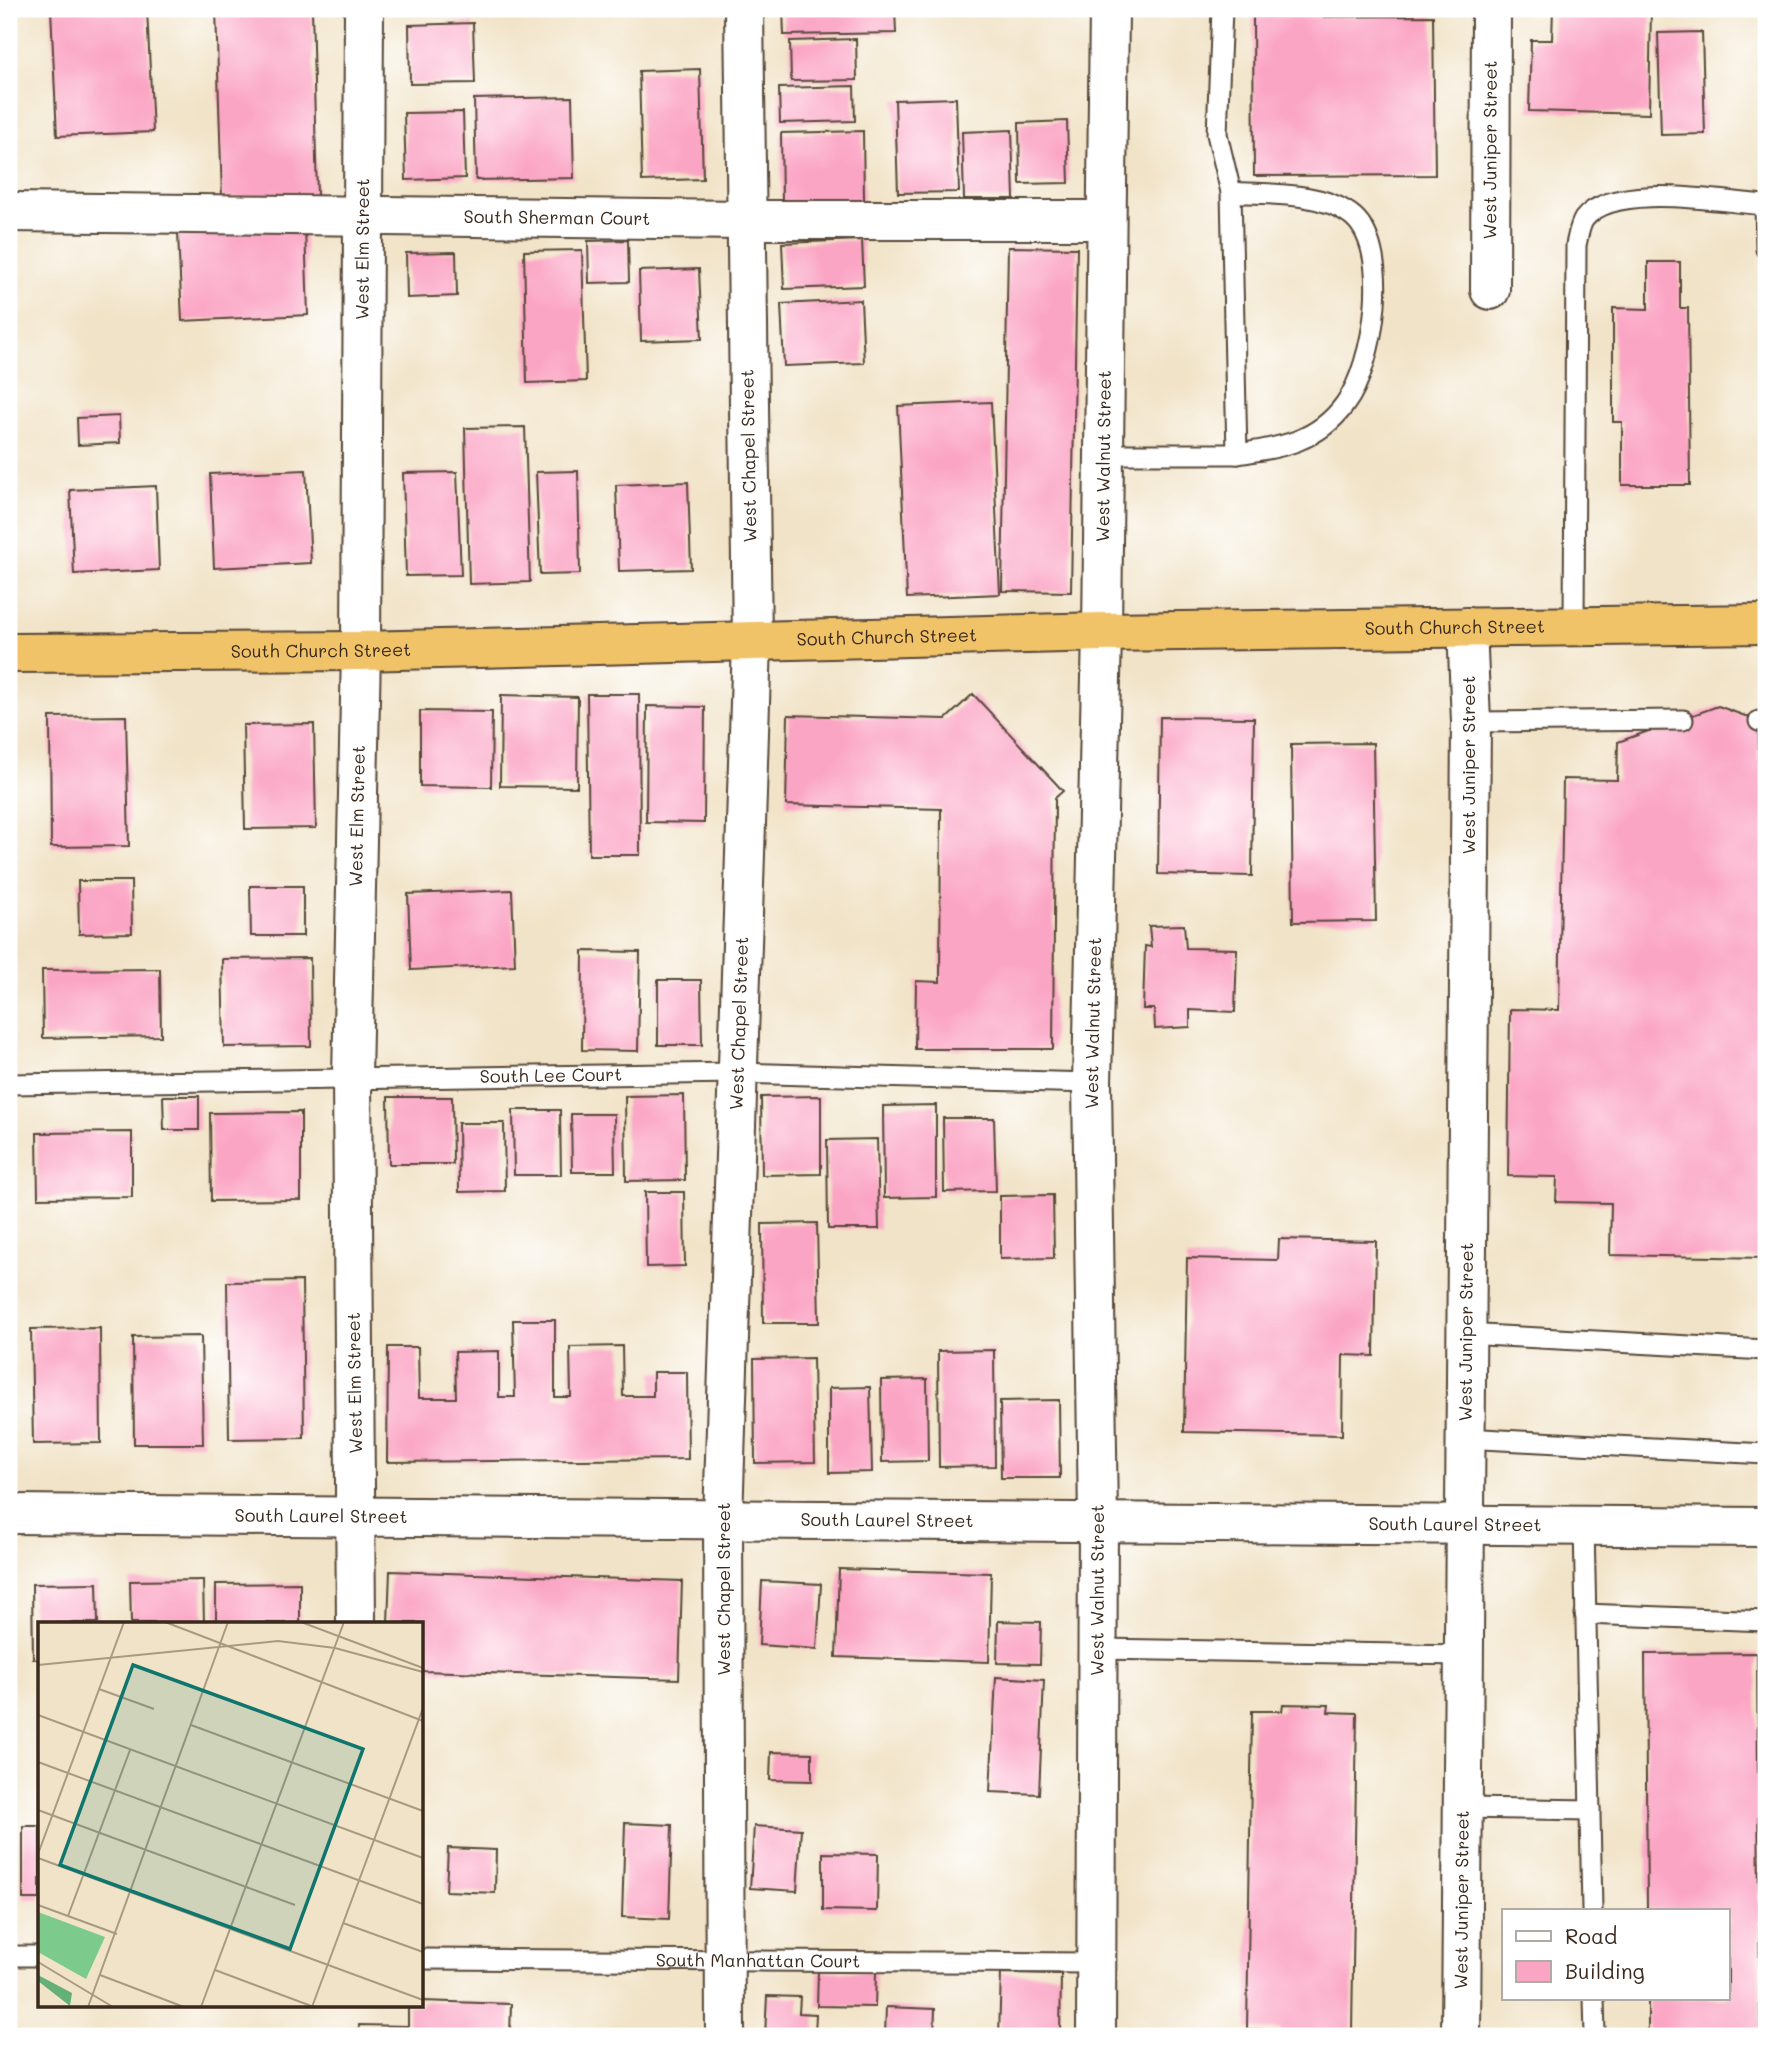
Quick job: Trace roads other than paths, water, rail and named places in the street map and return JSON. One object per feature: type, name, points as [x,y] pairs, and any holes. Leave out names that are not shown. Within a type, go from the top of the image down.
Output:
[{"type":"highway","name":"South Church Street","points":[[9,653],[361,651],[1102,632],[1766,624]]},
{"type":"street","name":"West Elm Street","points":[[356,1622],[352,1077],[361,651],[363,9]]},
{"type":"street","name":"West Chapel Street","points":[[725,2036],[723,1519],[752,642],[744,9]]},
{"type":"street","name":"West Walnut Street","points":[[1096,2036],[1098,1522],[1092,1083],[1102,632],[1104,220],[1109,9]]},
{"type":"street","name":"West Juniper Street","points":[[1490,290],[1491,9]]},
{"type":"street","name":"South Sherman Court","points":[[9,212],[745,220],[1104,220]]},
{"type":"street","name":"West Juniper Street","points":[[1461,2036],[1464,1334],[1471,722],[1467,627]]},
{"type":"street","name":"South Laurel Street","points":[[9,1514],[1766,1527]]},
{"type":"lane","points":[[1222,9],[1217,134],[1231,192],[1237,454]]},
{"type":"lane","points":[[1103,454],[1237,454],[1290,446],[1313,433],[1345,405],[1356,385],[1373,321],[1374,250],[1367,230],[1341,208],[1308,199],[1231,192]]},
{"type":"lane","points":[[1574,626],[1576,245],[1585,218],[1601,207],[1636,197],[1765,204],[1766,249]]},
{"type":"lane","points":[[1471,722],[1683,720]]},
{"type":"lane","name":"South Lee Court","points":[[9,1084],[737,1073],[1092,1083]]},
{"type":"lane","points":[[1464,1334],[1766,1350]]},
{"type":"lane","points":[[1464,1438],[1766,1454]]},
{"type":"lane","points":[[1584,1526],[1592,1909]]},
{"type":"lane","points":[[1586,1614],[1766,1621]]},
{"type":"lane","points":[[1098,1649],[1463,1655]]},
{"type":"lane","points":[[1462,1808],[1590,1810]]},
{"type":"lane","points":[[9,1956],[38,1956]]},
{"type":"lane","name":"South Manhattan Court","points":[[424,1959],[1096,1964]]},
{"type":"lane","points":[[1594,2000],[1595,2036]]}]
